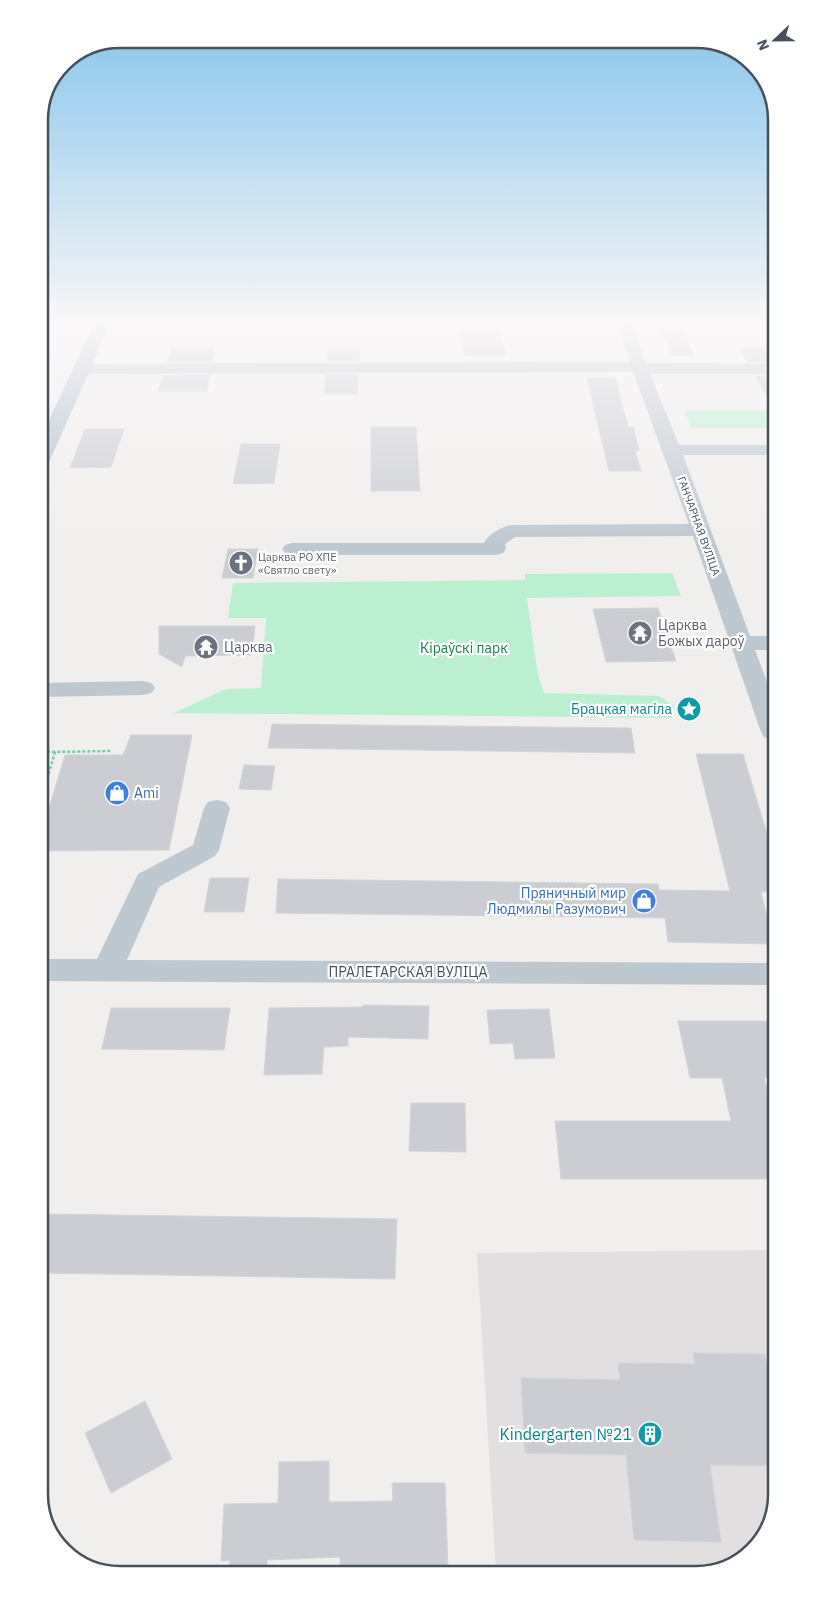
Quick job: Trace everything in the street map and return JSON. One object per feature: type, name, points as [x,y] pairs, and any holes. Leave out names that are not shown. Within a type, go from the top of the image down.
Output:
[{"type":"main road","points":[[48,443],[70,395]]},
{"type":"street","name":"ГАНЧАРНАЯ ВУЛІЦА","points":[[650,395],[672,450],[768,718]]},
{"type":"street","points":[[672,450],[768,450]]},
{"type":"street","points":[[292,549],[496,549],[494,542],[510,531],[701,530]]},
{"type":"street","points":[[742,643],[768,643]]},
{"type":"street","points":[[48,690],[143,688]]},
{"type":"street","points":[[107,970],[148,881],[205,850],[217,808]]},
{"type":"street","name":"ПРАЛЕТАРСКАЯ ВУЛІЦА","points":[[47,970],[768,974]]},
{"type":"path","points":[[48,751],[111,751]]},
{"type":"path","points":[[48,778],[55,752]]},
{"type":"shaded area","points":[[768,1250],[768,1495],[762,1522],[750,1542],[731,1557],[710,1565],[496,1566],[477,1253]]},
{"type":"green space","points":[[684,410],[768,410],[768,428],[691,428]]},
{"type":"green space","name":"Кіраўскі парк","points":[[672,573],[681,596],[527,598],[538,675],[544,693],[659,696],[674,706],[672,718],[174,713],[226,689],[261,688],[266,618],[228,618],[233,583],[525,580],[525,574]]},
{"type":"building","points":[[591,395],[620,395],[628,427],[633,427],[639,451],[635,451],[641,471],[609,471]]},
{"type":"building","points":[[371,427],[416,427],[420,491],[371,491]]},
{"type":"building","points":[[85,429],[124,429],[111,467],[70,468]]},
{"type":"building","points":[[241,444],[280,444],[274,483],[233,484]]},
{"type":"building","name":"Царква РО ХПЕ «Святло свету»","points":[[228,549],[258,549],[253,578],[222,578]]},
{"type":"building","name":"Царква Божых дароў","points":[[658,608],[676,661],[606,662],[593,609]]},
{"type":"building","name":"Царква","points":[[159,626],[255,626],[252,655],[185,656],[182,667],[159,654]]},
{"type":"building","points":[[272,724],[631,728],[635,753],[268,748]]},
{"type":"building","name":"Ami","points":[[131,735],[192,735],[169,850],[47,851],[47,813],[65,755],[123,755]]},
{"type":"building","points":[[696,754],[743,754],[768,837],[768,892],[761,892],[768,920],[768,944],[668,942],[665,918],[276,913],[278,879],[658,884],[659,890],[730,891]]},
{"type":"building","points":[[244,765],[275,766],[271,790],[239,789]]},
{"type":"building","points":[[210,878],[249,878],[244,912],[204,912]]},
{"type":"building","points":[[363,1005],[429,1006],[428,1039],[348,1037],[348,1046],[324,1047],[322,1074],[264,1075],[269,1008],[363,1007]]},
{"type":"building","points":[[111,1008],[230,1008],[224,1050],[102,1049]]},
{"type":"building","points":[[549,1009],[555,1058],[515,1059],[513,1043],[490,1044],[487,1010]]},
{"type":"building","points":[[678,1021],[768,1021],[768,1078],[764,1078],[768,1093],[768,1179],[561,1179],[555,1121],[731,1121],[722,1078],[690,1078]]},
{"type":"building","points":[[411,1103],[465,1103],[466,1152],[409,1151]]},
{"type":"building","points":[[47,1214],[397,1219],[395,1279],[47,1273]]},
{"type":"building","name":"Kindergarten №21","points":[[693,1353],[765,1354],[768,1371],[768,1466],[710,1465],[721,1542],[634,1540],[626,1455],[525,1453],[521,1378],[620,1380],[618,1363],[695,1364]]},
{"type":"building","points":[[145,1401],[172,1459],[111,1493],[85,1433]]},
{"type":"building","points":[[329,1461],[329,1502],[393,1501],[392,1483],[445,1483],[448,1566],[340,1566],[340,1557],[267,1560],[267,1566],[230,1566],[230,1560],[221,1561],[224,1504],[278,1503],[279,1462]]},
{"type":"place","name":"Царква РО ХПЕ «Святло свету»","points":[[241,563]]},
{"type":"place","name":"Царква Божых дароў","points":[[640,633]]},
{"type":"place","name":"Царква","points":[[206,647]]},
{"type":"place","name":"Брацкая магіла","points":[[689,709]]},
{"type":"place","name":"Ami","points":[[117,793]]},
{"type":"place","name":"Пряничный мир Людмилы Разумович","points":[[644,901]]},
{"type":"place","name":"Kindergarten №21","points":[[650,1434]]}]
